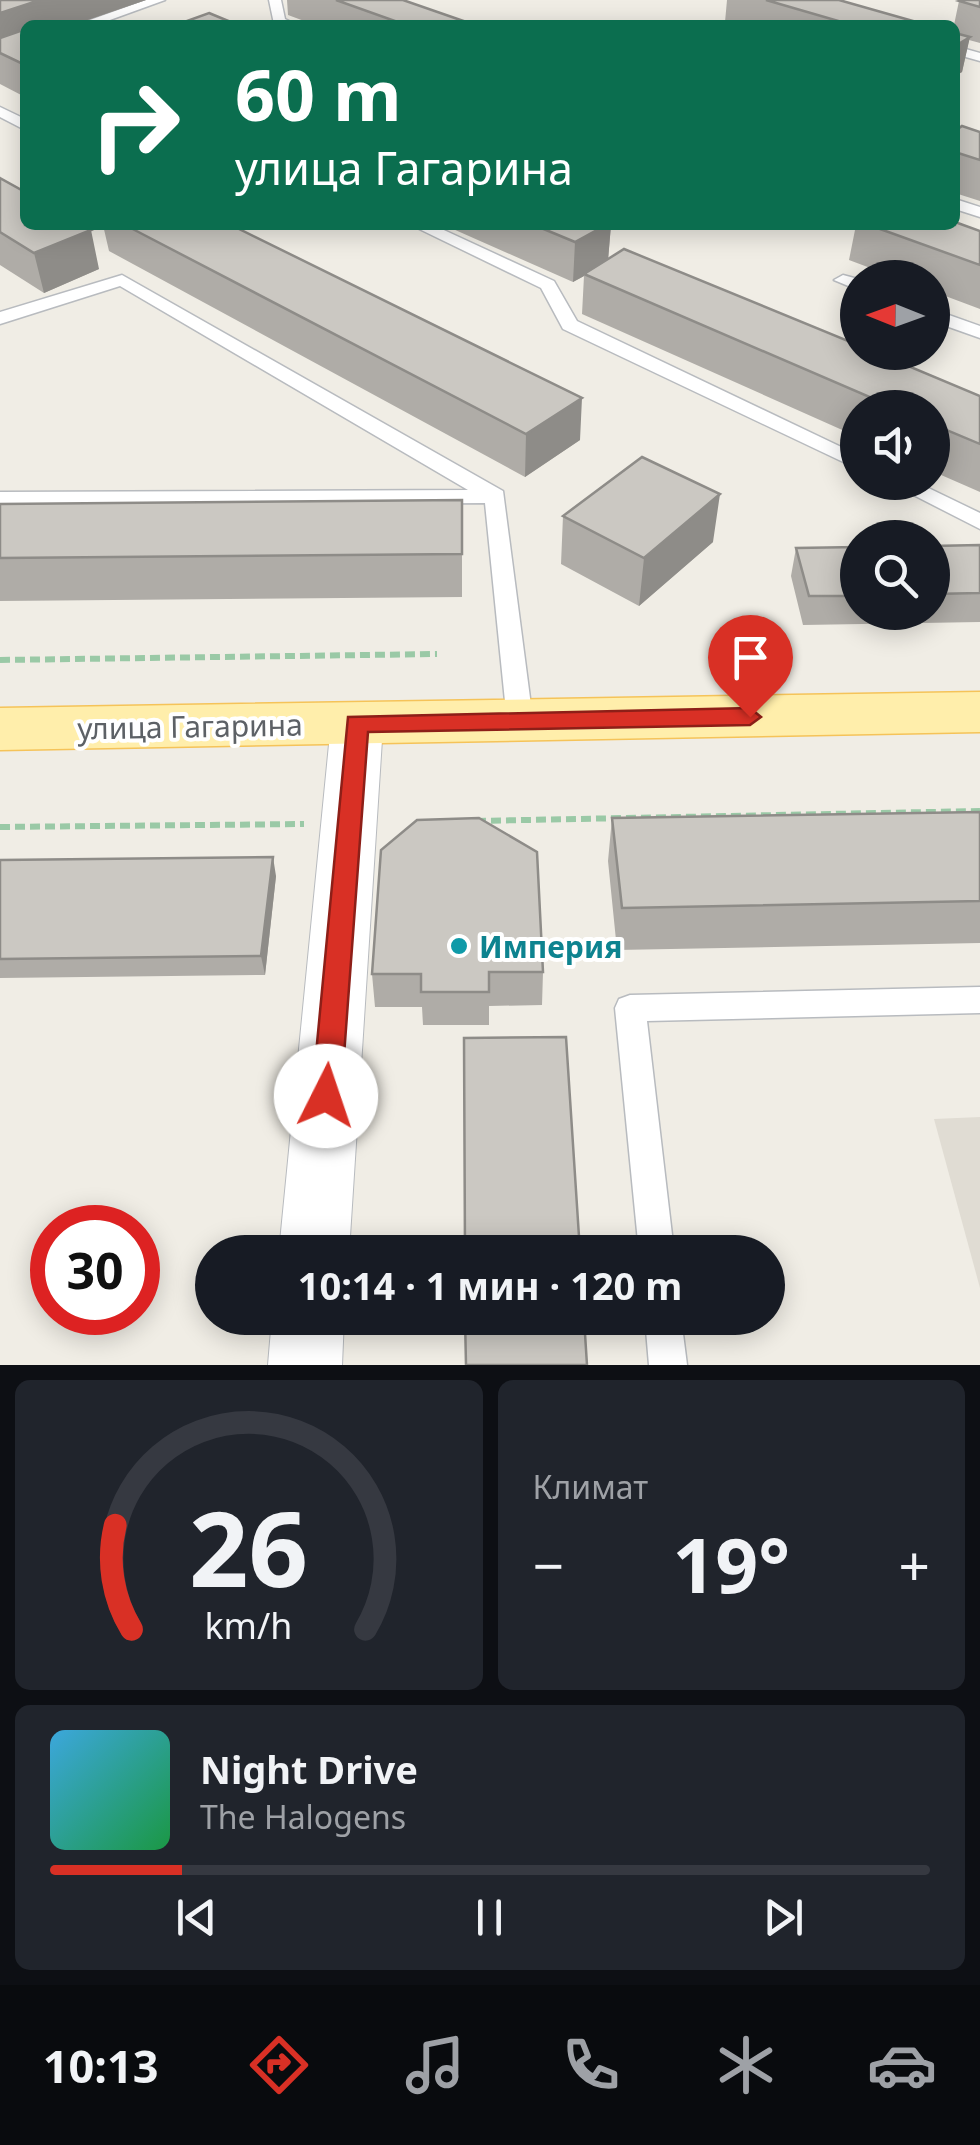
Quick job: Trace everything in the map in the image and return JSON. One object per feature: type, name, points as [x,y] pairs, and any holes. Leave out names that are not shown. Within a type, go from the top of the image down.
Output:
[{"type":"main road","name":"улица Гагарина","points":[[0,730],[980,712]]},
{"type":"street","points":[[315,1235],[357,724]]},
{"type":"street","points":[[304,1365],[307,1335]]},
{"type":"lane","points":[[98,20],[158,0]]},
{"type":"lane","points":[[430,230],[548,284],[570,325],[840,454]]},
{"type":"lane","points":[[6,309],[122,280],[495,496]]},
{"type":"lane","points":[[950,321],[980,332]]},
{"type":"lane","points":[[0,499],[495,496]]},
{"type":"lane","points":[[495,496],[520,721]]},
{"type":"lane","points":[[935,500],[980,522]]},
{"type":"lane","points":[[654,1235],[630,1008],[980,1000]]},
{"type":"lane","points":[[665,1335],[668,1365]]},
{"type":"path","points":[[0,660],[437,654]]},
{"type":"path","points":[[470,821],[980,811]]},
{"type":"path","points":[[0,827],[348,823]]},
{"type":"shaded area","points":[[980,1117],[980,1288],[934,1119]]},
{"type":"building","points":[[0,0],[40,0],[0,13]]},
{"type":"building","points":[[336,0],[403,0],[461,20],[392,20]]},
{"type":"building","points":[[766,0],[839,0],[909,20],[835,20]]},
{"type":"building","points":[[980,0],[980,7],[959,1]]},
{"type":"building","points":[[209,13],[226,20],[190,20]]},
{"type":"building","points":[[20,31],[20,63],[0,53],[0,38]]},
{"type":"building","points":[[960,127],[980,132],[980,160],[960,154]]},
{"type":"building","points":[[0,178],[20,189],[20,230],[91,230],[34,253],[0,232]]},
{"type":"building","points":[[960,224],[980,231],[980,265],[883,230],[960,230]]},
{"type":"building","points":[[135,230],[241,230],[582,398],[526,434]]},
{"type":"building","points":[[546,230],[597,230],[575,242]]},
{"type":"building","points":[[624,249],[840,338],[840,370],[918,370],[980,396],[980,444],[950,432],[950,390],[853,390],[584,274]]},
{"type":"building","points":[[642,457],[720,494],[644,558],[563,516]]},
{"type":"building","points":[[462,500],[462,554],[0,558],[0,504]]},
{"type":"building","points":[[980,545],[980,593],[950,594],[950,546]]},
{"type":"building","points":[[840,547],[840,596],[809,596],[796,548]]},
{"type":"building","points":[[980,812],[980,901],[622,908],[612,818]]},
{"type":"building","name":"Империя","points":[[479,818],[537,852],[543,972],[489,972],[489,992],[421,992],[421,974],[372,974],[381,850],[417,820]]},
{"type":"building","points":[[273,857],[261,956],[0,959],[0,860]]},
{"type":"building","points":[[566,1037],[579,1235],[465,1235],[464,1038]]},
{"type":"building","points":[[465,1335],[585,1335],[587,1365],[466,1365]]},
{"type":"place","name":"Империя","points":[[459,946]]},
{"type":"route","points":[[326,1096],[357,724],[750,717]]}]
